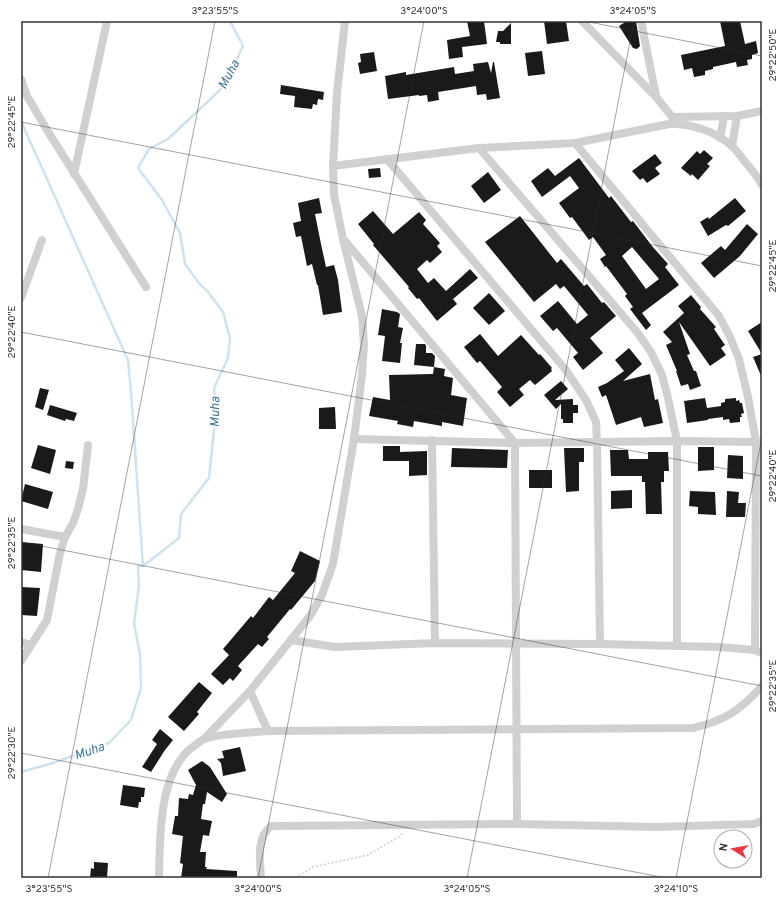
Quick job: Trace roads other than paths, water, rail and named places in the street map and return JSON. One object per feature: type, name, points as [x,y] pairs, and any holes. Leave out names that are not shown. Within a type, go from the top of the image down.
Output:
[{"type":"street","points":[[74,174],[107,21]]},
{"type":"street","points":[[159,878],[162,822],[166,787],[174,767],[187,751],[205,738],[250,691],[310,616],[322,595],[333,564],[354,439],[362,375],[364,344],[362,316],[334,195],[333,166],[337,93],[347,21]]},
{"type":"street","points":[[582,21],[656,97],[675,120],[720,138],[732,146],[759,178],[762,185]]},
{"type":"street","points":[[641,21],[656,97]]},
{"type":"street","points":[[21,79],[27,96],[74,174],[146,287]]},
{"type":"street","points":[[333,166],[479,148],[575,143],[669,124],[675,120],[737,116],[762,111]]},
{"type":"street","points":[[720,138],[724,116]]},
{"type":"street","points":[[732,146],[737,116]]},
{"type":"street","points":[[291,640],[335,647],[435,643],[600,644],[719,647],[758,651],[759,442],[739,359],[719,316],[575,143]]},
{"type":"street","points":[[479,148],[637,332],[651,352],[662,376],[677,441],[677,646]]},
{"type":"street","points":[[387,159],[565,369],[586,400],[596,422],[600,644]]},
{"type":"street","points":[[343,239],[515,443],[517,824]]},
{"type":"street","points":[[21,298],[42,240]]},
{"type":"street","points":[[354,439],[515,443],[677,441],[759,442]]},
{"type":"street","points":[[432,440],[435,643]]},
{"type":"street","points":[[21,661],[48,620],[60,553],[65,537],[73,523],[83,489],[88,445]]},
{"type":"street","points":[[21,529],[65,537]]},
{"type":"street","points":[[21,642],[31,645]]},
{"type":"street","points":[[205,738],[268,731],[517,728],[693,728],[712,724],[734,713],[762,686]]},
{"type":"street","points":[[250,691],[268,731]]},
{"type":"street","points":[[261,878],[261,838],[265,831],[271,826],[517,824],[657,827],[754,824],[762,821]]},
{"type":"waterway","name":"Muha","points":[[21,772],[53,763],[109,743],[131,720],[141,688],[140,654],[134,623],[139,586],[138,566],[143,566],[179,538],[181,514],[209,478],[216,412],[214,388],[228,358],[230,338],[223,312],[185,264],[180,233],[162,200],[138,168],[149,149],[168,139],[219,91],[243,46],[230,21]]},
{"type":"waterway","points":[[21,121],[128,360],[143,566]]}]
